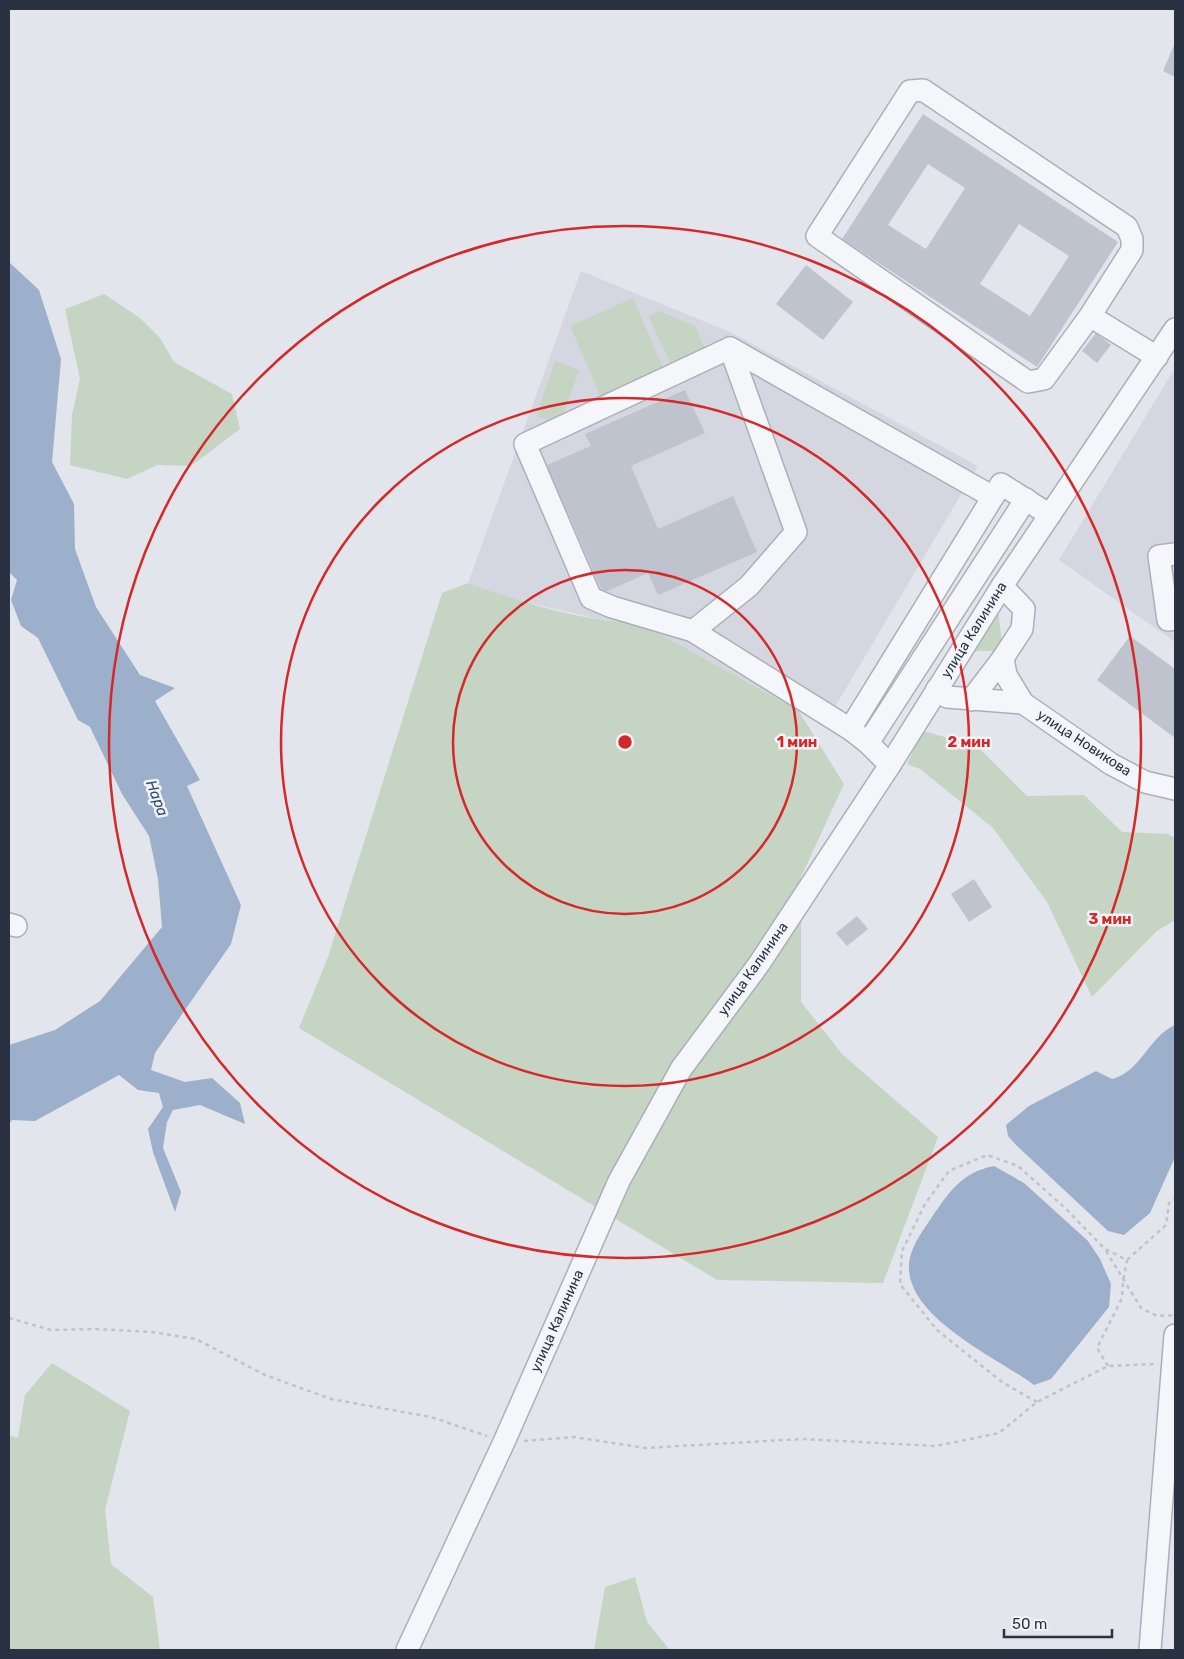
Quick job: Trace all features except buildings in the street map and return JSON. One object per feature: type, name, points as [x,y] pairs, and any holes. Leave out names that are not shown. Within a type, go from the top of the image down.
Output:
[{"type":"street","points":[[923,90],[1127,227],[1132,239],[1132,250],[1090,316],[1044,379],[1028,382],[817,236],[910,91],[923,90]]},
{"type":"street","points":[[1090,316],[1157,357]]},
{"type":"street","name":"улица Калинина","points":[[406,1650],[504,1442],[580,1268],[639,1142],[681,1069],[759,964],[890,765],[1002,586],[1175,329]]},
{"type":"street","points":[[730,348],[993,497]]},
{"type":"street","points":[[730,348],[524,444],[591,598],[612,607],[693,631],[850,728],[890,765]]},
{"type":"street","points":[[693,631],[749,586],[796,532],[730,348]]},
{"type":"street","points":[[850,728],[1001,484],[1050,515]]},
{"type":"street","points":[[868,743],[1026,499]]},
{"type":"street","points":[[1175,554],[1159,556],[1168,620],[1175,619]]},
{"type":"street","points":[[972,700],[1022,629],[1024,609],[1002,586]]},
{"type":"street","points":[[1003,658],[1006,674],[1023,703]]},
{"type":"street","points":[[937,689],[947,697],[1023,703]]},
{"type":"street","name":"улица Новикова","points":[[1023,703],[1111,764],[1145,782],[1175,789]]},
{"type":"street","points":[[1150,1650],[1167,1544],[1175,1339]]},
{"type":"path","points":[[1037,1402],[1002,1382],[937,1330],[900,1284],[902,1251],[925,1204],[949,1171],[987,1155],[1018,1166],[1064,1207],[1105,1249],[1141,1308],[1157,1316],[1175,1315]]},
{"type":"path","points":[[1108,1366],[1097,1348],[1122,1298],[1127,1260],[1166,1225],[1169,1203],[1175,1198]]},
{"type":"path","points":[[1105,1249],[1127,1260]]},
{"type":"path","points":[[9,1318],[51,1330],[105,1329],[152,1332],[196,1339],[265,1375],[331,1399],[431,1417],[504,1442],[574,1437],[645,1448],[802,1439],[936,1446],[999,1432],[1037,1402],[1108,1366],[1173,1364]]},
{"type":"shaded area","points":[[581,271],[730,332],[978,466],[826,722],[798,710],[640,623],[615,623],[517,600],[468,583]]},
{"type":"shaded area","points":[[1175,368],[1175,642],[1059,560]]},
{"type":"green space","points":[[104,294],[140,318],[160,338],[174,362],[232,394],[240,429],[191,466],[157,465],[127,479],[70,465],[72,415],[80,379],[65,309]]},
{"type":"green space","points":[[633,298],[665,372],[602,400],[570,326]]},
{"type":"green space","points":[[659,311],[695,326],[706,351],[672,367],[648,316]]},
{"type":"green space","points":[[555,361],[579,370],[560,424],[536,416]]},
{"type":"green space","points":[[468,583],[531,604],[574,615],[618,622],[640,623],[798,710],[844,784],[801,877],[801,1002],[843,1055],[938,1137],[883,1283],[717,1280],[299,1028],[328,957],[442,593]]},
{"type":"green space","points":[[998,610],[1002,642],[997,651],[973,651]]},
{"type":"green space","points":[[923,731],[977,746],[1027,796],[1084,795],[1122,832],[1168,834],[1175,838],[1175,920],[1157,931],[1092,997],[1047,902],[993,828],[920,769],[907,764]]},
{"type":"green space","points":[[52,1363],[130,1411],[105,1510],[111,1564],[153,1597],[160,1650],[9,1650],[9,1435],[18,1438],[25,1395]]},
{"type":"green space","points":[[635,1577],[647,1622],[670,1650],[594,1650],[605,1587]]},
{"type":"water","name":"Нара","points":[[9,262],[39,290],[61,359],[52,462],[74,504],[75,549],[96,607],[140,675],[175,688],[155,701],[200,780],[187,786],[241,905],[231,944],[155,1053],[151,1070],[185,1082],[212,1078],[240,1103],[245,1124],[200,1105],[173,1110],[167,1122],[163,1148],[181,1192],[175,1212],[153,1152],[148,1129],[163,1107],[159,1093],[138,1090],[119,1075],[35,1121],[12,1120],[9,1124],[9,1045],[55,1030],[100,1001],[162,927],[158,879],[149,836],[122,794],[90,727],[78,720],[38,638],[21,626],[11,600],[17,580],[9,572]]},
{"type":"water","points":[[1175,1025],[1175,1157],[1150,1213],[1124,1235],[1108,1231],[1016,1145],[1008,1136],[1006,1125],[1029,1106],[1096,1071],[1112,1079],[1122,1075],[1138,1062],[1158,1037]]},
{"type":"water","points":[[994,1166],[1024,1183],[1088,1241],[1100,1259],[1111,1284],[1109,1307],[1051,1379],[1034,1385],[979,1350],[940,1321],[924,1305],[913,1288],[909,1269],[909,1262],[916,1242],[951,1191],[957,1184],[973,1173]]}]
